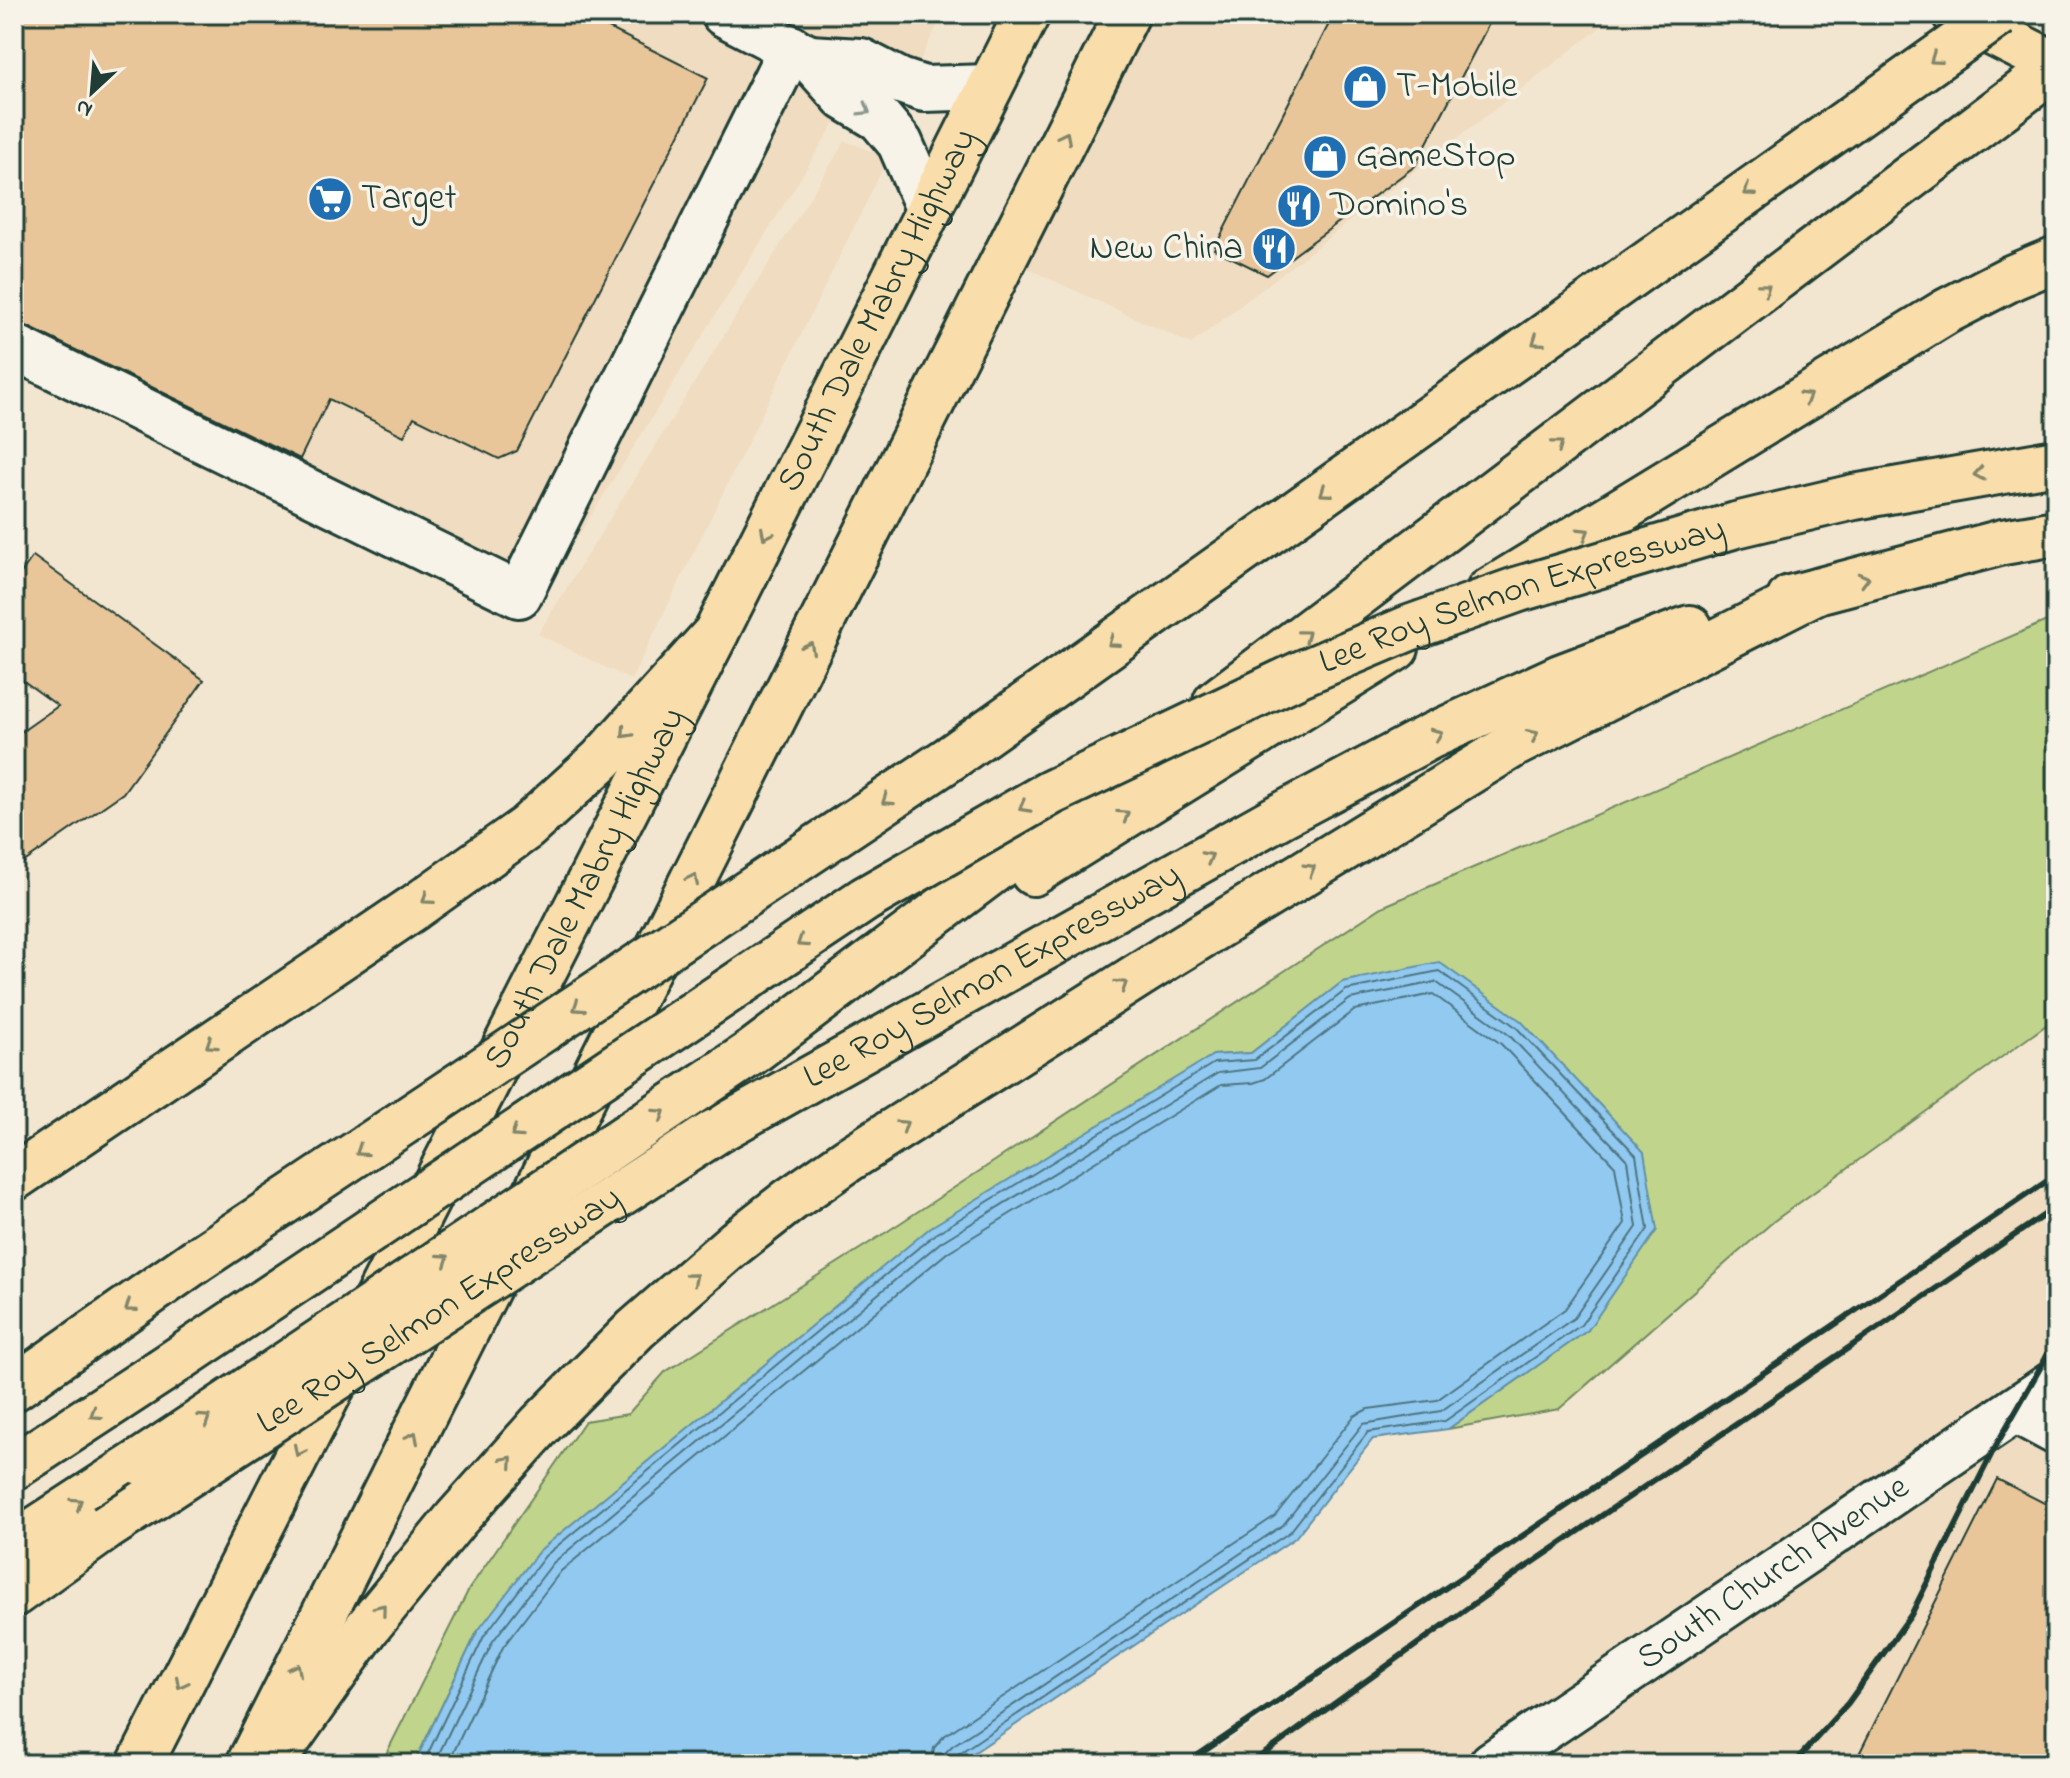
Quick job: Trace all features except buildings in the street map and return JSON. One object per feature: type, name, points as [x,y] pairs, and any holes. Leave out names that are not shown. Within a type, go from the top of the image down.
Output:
[{"type":"main road","name":"South Dale Mabry Highway","points":[[140,1764],[716,633],[1027,14]]},
{"type":"main road","points":[[249,1764],[1127,14]]},
{"type":"main road","points":[[751,1053],[2056,66],[1955,14]]},
{"type":"main road","points":[[14,1388],[194,1262],[952,757],[1999,14]]},
{"type":"main road","points":[[14,1544],[751,1053],[1172,785],[1947,311],[2056,259]]},
{"type":"main road","name":"Lee Roy Selmon Expressway","points":[[14,1467],[865,899],[1050,793],[1300,674],[1409,628],[1519,589],[1722,529],[1825,504],[1969,475],[2056,462]]},
{"type":"main road","name":"Lee Roy Selmon Expressway","points":[[14,1594],[106,1528],[715,1132],[1282,815],[1429,737],[1560,677],[1731,613],[2003,542],[2056,533]]},
{"type":"main road","points":[[271,1764],[367,1628],[418,1564],[541,1424],[636,1329],[790,1200],[849,1159],[1172,954],[1515,744],[1817,591]]},
{"type":"main road","points":[[14,1178],[415,907],[526,828],[601,760],[716,633]]},
{"type":"street","points":[[724,14],[800,53],[845,98],[880,119],[900,143],[929,210]]},
{"type":"street","points":[[800,53],[861,61],[900,81],[924,89],[990,87]]},
{"type":"street","points":[[14,347],[519,595],[800,53]]},
{"type":"street","name":"South Church Avenue","points":[[1492,1764],[2056,1382]]},
{"type":"street","points":[[2015,1410],[2056,1432]]},
{"type":"shaded area","name":"Target","points":[[14,14],[943,14],[883,134],[839,116],[527,619],[14,369]]},
{"type":"shaded area","points":[[1150,14],[1618,14],[1191,344],[1024,267]]},
{"type":"shaded area","points":[[845,141],[879,154],[891,152],[631,680],[538,634]]},
{"type":"shaded area","points":[[2056,1180],[2056,1356],[1453,1764],[1196,1764],[1820,1334]]},
{"type":"shaded area","points":[[2056,1409],[2056,1764],[1531,1764],[2026,1429]]},
{"type":"green space","points":[[2056,617],[2056,1018],[1774,1221],[1559,1409],[1448,1429],[1588,1330],[1343,982],[1251,1053],[1213,1055],[477,1632],[414,1764],[381,1764],[469,1589],[585,1421],[628,1414],[665,1372],[885,1233],[1382,907]]},
{"type":"water","points":[[1439,962],[1521,1021],[1644,1152],[1657,1230],[1588,1330],[1448,1429],[1373,1439],[1295,1538],[957,1764],[414,1764],[477,1632],[539,1551],[931,1227],[1213,1055],[1251,1053],[1342,982]]},
{"type":"railway","points":[[1185,1764],[2056,1175]]},
{"type":"railway","points":[[1250,1764],[1507,1580],[2056,1207]]},
{"type":"railway","points":[[1793,1764],[1848,1703],[1911,1615],[1994,1449],[2056,1340]]},
{"type":"place","name":"T-Mobile","points":[[1365,87]]},
{"type":"place","name":"GameStop","points":[[1325,157]]},
{"type":"place","name":"Target","points":[[330,199]]},
{"type":"place","name":"Domino's","points":[[1299,206]]},
{"type":"place","name":"New China","points":[[1274,249]]}]
